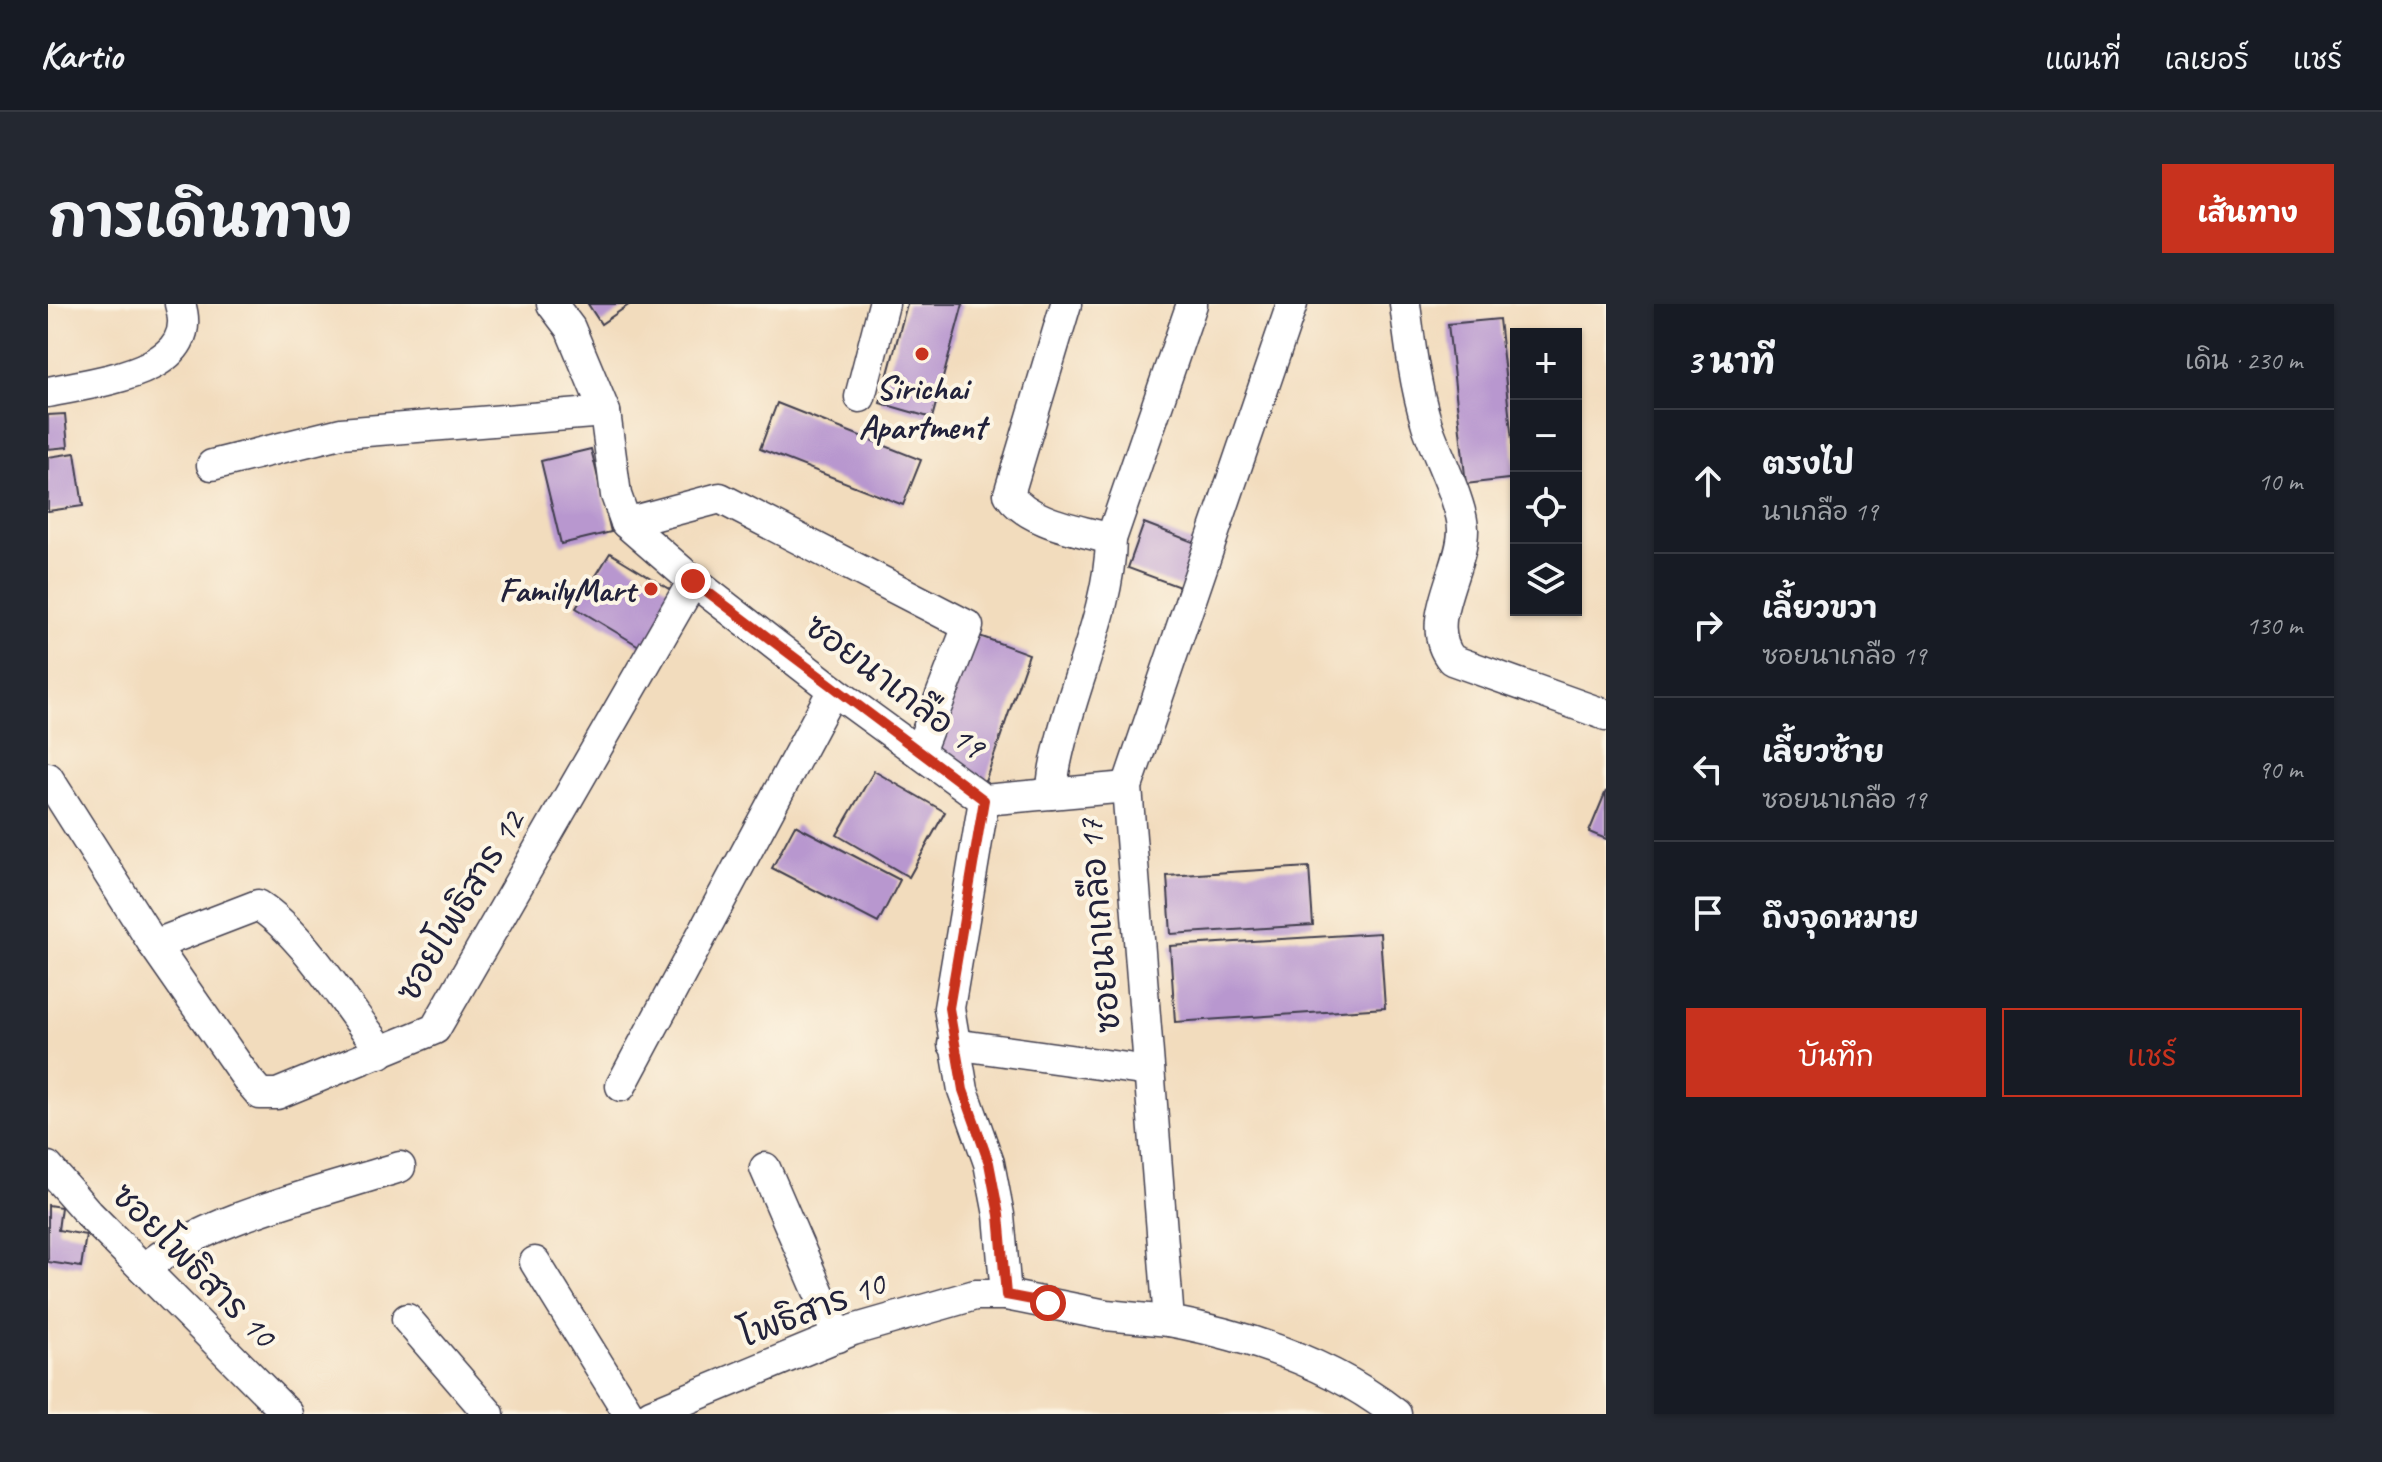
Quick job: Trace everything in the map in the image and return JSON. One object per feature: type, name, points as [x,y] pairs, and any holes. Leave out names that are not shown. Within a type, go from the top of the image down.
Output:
[{"type":"street","points":[[48,392],[146,368],[165,359],[179,343],[183,327],[180,304]]},
{"type":"street","points":[[552,304],[570,328],[605,412],[616,495],[626,523],[720,498],[968,626],[919,752]]},
{"type":"street","points":[[860,397],[884,304]]},
{"type":"street","points":[[1066,304],[1009,494],[1017,506],[1055,523],[1111,539]]},
{"type":"street","points":[[1052,794],[1052,778],[1069,709],[1111,566],[1111,539],[1192,304]]},
{"type":"street","name":"ซอยนาเกลือ 17","points":[[1169,1321],[1127,787],[1292,304]]},
{"type":"street","points":[[1405,304],[1411,352],[1427,423],[1463,526],[1440,629],[1443,650],[1452,660],[1606,715]]},
{"type":"street","points":[[212,465],[341,433],[605,412]]},
{"type":"street","name":"ซอยนาเกลือ 19","points":[[626,523],[693,581],[833,690],[984,800],[949,1008],[963,1090],[989,1163],[999,1215],[1006,1295]]},
{"type":"street","name":"ซอยโพธิสาร 12","points":[[48,778],[154,945],[260,1094],[277,1094],[435,1029],[693,581]]},
{"type":"street","points":[[621,1086],[833,690]]},
{"type":"street","points":[[984,800],[1127,787]]},
{"type":"street","points":[[154,945],[258,905],[270,913],[300,946],[375,1042],[380,1053]]},
{"type":"street","points":[[953,1044],[1149,1071]]},
{"type":"street","name":"ซอยโพธิสาร 10","points":[[48,1167],[288,1414]]},
{"type":"street","points":[[144,1269],[162,1254],[206,1231],[400,1167]]},
{"type":"street","points":[[765,1168],[838,1337]]},
{"type":"street","points":[[535,1262],[629,1414]]},
{"type":"street","name":"โพธิสาร 10","points":[[651,1414],[838,1337],[975,1295],[1006,1295],[1106,1315],[1169,1321]]},
{"type":"street","points":[[407,1319],[489,1414]]},
{"type":"street","points":[[1169,1321],[1216,1330],[1325,1369],[1396,1414]]},
{"type":"building","points":[[588,304],[630,304],[601,324]]},
{"type":"building","name":"Sirichai Apartment","points":[[907,304],[963,304],[932,418],[880,403]]},
{"type":"building","points":[[1499,319],[1510,422],[1510,479],[1466,484],[1448,324]]},
{"type":"building","points":[[777,403],[921,460],[903,505],[760,449]]},
{"type":"building","points":[[65,414],[68,447],[48,449],[48,415]]},
{"type":"building","points":[[591,449],[611,532],[561,544],[541,461]]},
{"type":"building","points":[[75,453],[83,506],[48,511],[48,457]]},
{"type":"building","points":[[1144,523],[1201,545],[1185,589],[1128,568]]},
{"type":"building","points":[[610,553],[677,594],[644,649],[576,608]]},
{"type":"building","points":[[974,634],[1029,654],[985,782],[934,748]]},
{"type":"building","points":[[874,771],[945,812],[909,877],[837,835]]},
{"type":"building","points":[[1606,791],[1606,839],[1589,832]]},
{"type":"building","points":[[795,825],[900,880],[878,923],[772,868]]},
{"type":"building","points":[[1309,867],[1313,925],[1171,934],[1167,876]]},
{"type":"building","points":[[1380,933],[1385,1008],[1175,1022],[1170,946]]},
{"type":"building","points":[[48,1205],[61,1207],[58,1230],[86,1235],[81,1267],[48,1262]]},
{"type":"place","name":"Sirichai Apartment","points":[[922,354]]},
{"type":"place","name":"FamilyMart","points":[[651,589]]},
{"type":"route","points":[[693,581],[833,690],[984,800],[949,1008],[953,1044],[963,1090],[989,1163],[999,1215],[1006,1295],[1048,1303]]}]
